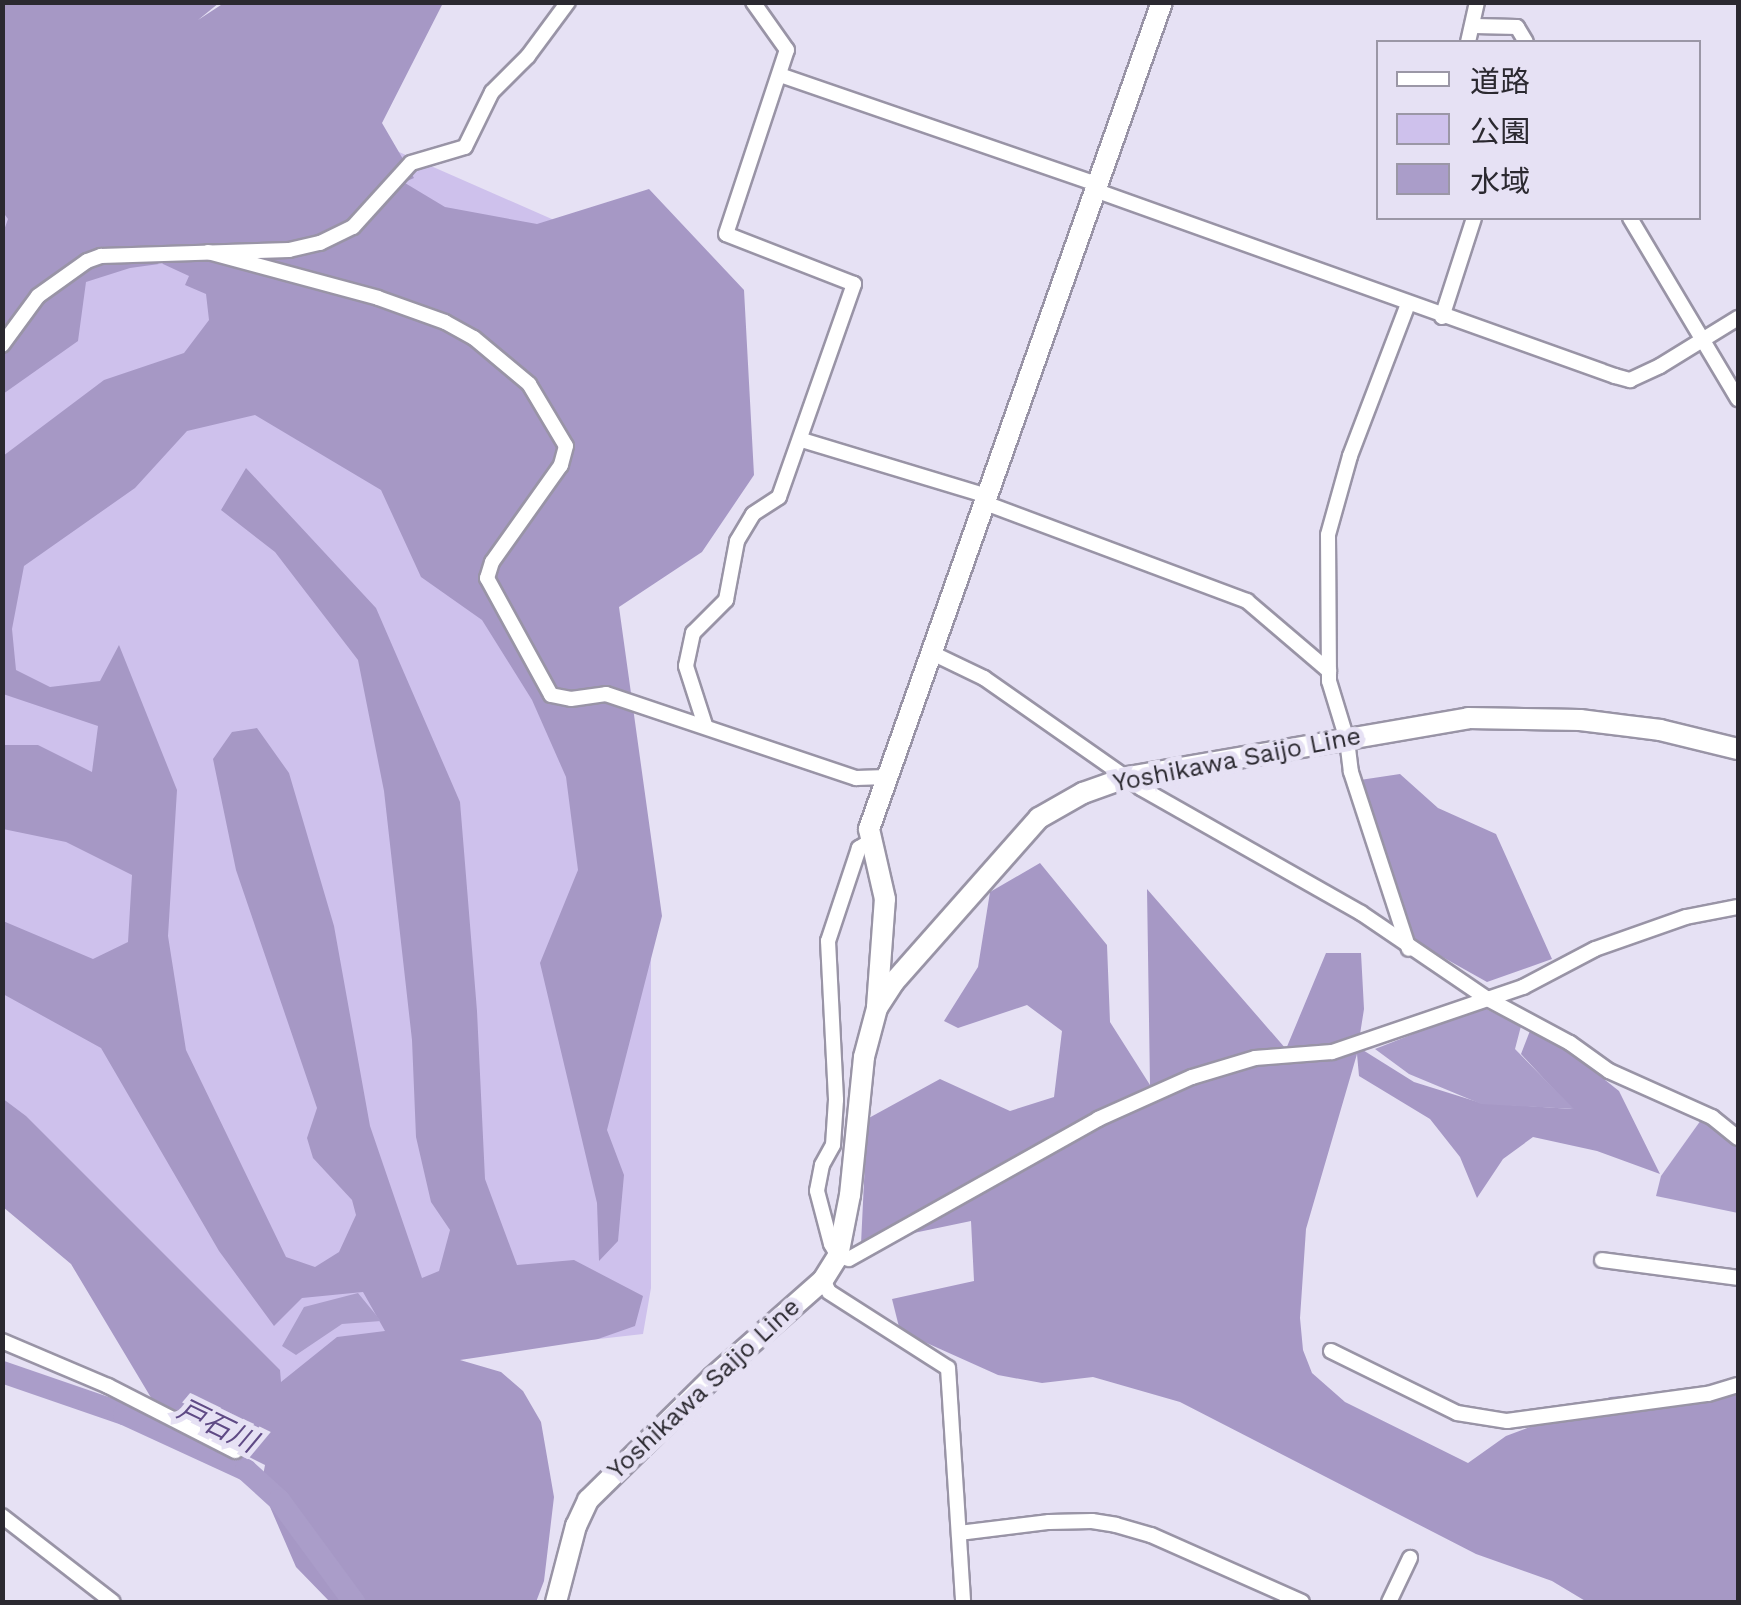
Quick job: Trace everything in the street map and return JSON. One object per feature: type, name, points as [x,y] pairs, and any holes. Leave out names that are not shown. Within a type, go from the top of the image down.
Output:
[{"type":"main road","points":[[877,1008],[885,899],[869,842],[887,777],[1162,2]]},
{"type":"main road","name":"Yoshikawa Saijo Line","points":[[556,1602],[576,1526],[588,1500],[712,1378],[823,1280],[838,1256],[850,1195],[864,1057],[877,1008],[1038,818],[1083,793],[1128,777],[1468,718],[1504,716],[1644,728],[1738,749]]},
{"type":"street","points":[[2,345],[38,296],[87,261],[289,250],[320,243],[353,227],[410,164],[465,147],[492,92],[528,56],[568,2]]},
{"type":"street","points":[[705,724],[686,666],[693,633],[726,600],[737,542],[753,514],[779,498],[854,284],[726,234],[787,50],[753,2]]},
{"type":"street","points":[[1469,40],[1475,26],[1477,2]]},
{"type":"street","points":[[1475,26],[1517,27],[1525,40]]},
{"type":"street","points":[[780,75],[1098,187],[1103,193],[1408,304],[1630,380],[1738,318]]},
{"type":"street","points":[[1442,316],[1473,220]]},
{"type":"street","points":[[1631,220],[1738,398]]},
{"type":"street","points":[[208,252],[378,298],[445,322],[511,366],[529,384],[566,446],[561,464],[492,562],[487,578],[502,612],[551,695],[571,699],[606,694],[705,724],[856,778],[887,777]]},
{"type":"street","points":[[1408,304],[1350,456],[1328,535],[1329,671],[1338,720],[1409,950]]},
{"type":"street","points":[[802,440],[987,500],[1247,601],[1329,671]]},
{"type":"street","points":[[932,653],[984,678],[1128,777],[1361,913],[1409,950],[1486,998],[1570,1043],[1609,1071],[1712,1117],[1738,1138]]},
{"type":"street","points":[[869,842],[858,848],[828,941],[836,1100],[833,1145],[822,1165],[817,1191],[838,1256],[849,1259],[1098,1120],[1192,1077],[1255,1058],[1332,1052],[1522,987],[1594,948],[1686,917],[1738,907]]},
{"type":"street","points":[[1602,1260],[1738,1278]]},
{"type":"street","points":[[823,1280],[828,1292],[948,1368],[962,1602]]},
{"type":"street","points":[[2,1341],[108,1386],[235,1452]]},
{"type":"street","points":[[1331,1351],[1457,1413],[1507,1421],[1708,1394],[1738,1385]]},
{"type":"street","points":[[2,1516],[112,1602]]},
{"type":"street","points":[[958,1533],[1049,1522],[1116,1525],[1151,1535],[1302,1602]]},
{"type":"street","points":[[1389,1602],[1410,1558]]},
{"type":"green space","points":[[3,3],[117,28],[629,253],[575,631],[651,906],[651,1288],[643,1334],[484,1352],[280,1383],[3,1173]]},
{"type":"shaded area","points":[[2,3],[219,3],[198,20],[224,3],[443,3],[382,123],[414,178],[398,185],[405,183],[445,207],[537,224],[649,189],[744,290],[754,475],[702,552],[619,607],[662,916],[607,1130],[624,1175],[618,1241],[599,1261],[597,1203],[540,963],[578,870],[566,777],[532,700],[482,620],[421,577],[381,490],[255,415],[187,431],[135,488],[24,566],[12,629],[16,670],[50,687],[100,681],[119,645],[177,790],[168,936],[186,1050],[286,1257],[315,1267],[339,1252],[356,1215],[352,1200],[313,1158],[307,1138],[317,1108],[236,870],[213,759],[232,732],[257,728],[289,773],[334,926],[370,1126],[422,1278],[439,1271],[450,1230],[431,1202],[416,1137],[412,1040],[384,791],[358,660],[275,552],[221,510],[246,468],[376,608],[460,802],[477,1011],[485,1179],[517,1265],[574,1260],[643,1296],[635,1326],[598,1339],[460,1360],[501,1372],[523,1391],[541,1422],[554,1497],[544,1581],[536,1602],[330,1602],[296,1567],[261,1486],[265,1465],[159,1411],[71,1264],[3,1207],[2,1098],[26,1116],[280,1370],[281,1382],[337,1337],[385,1331],[363,1292],[302,1298],[274,1326],[219,1251],[101,1048],[3,994],[3,921],[93,959],[128,942],[132,875],[66,842],[3,829],[3,745],[38,745],[92,772],[98,726],[3,694],[3,456],[104,380],[184,353],[209,320],[206,294],[185,285],[189,276],[163,264],[155,254],[145,256],[159,264],[130,268],[86,282],[78,341],[3,394],[2,236],[8,219],[2,211]]},
{"type":"shaded area","points":[[1400,774],[1438,808],[1496,834],[1552,959],[1487,982],[1405,936],[1360,780]]},
{"type":"shaded area","points":[[1040,863],[1107,945],[1110,1022],[1150,1085],[1147,889],[1286,1049],[1326,953],[1361,953],[1364,1009],[1358,1047],[1414,1082],[1481,1103],[1572,1109],[1521,1054],[1533,1023],[1619,1091],[1660,1174],[1597,1151],[1533,1137],[1503,1159],[1477,1198],[1460,1157],[1430,1119],[1359,1076],[1357,1054],[1306,1229],[1300,1318],[1303,1350],[1312,1373],[1345,1402],[1468,1463],[1506,1436],[1610,1397],[1717,1388],[1738,1379],[1738,1602],[1587,1602],[1552,1581],[1476,1554],[1180,1402],[1093,1377],[1042,1383],[998,1375],[900,1331],[892,1299],[974,1281],[971,1221],[861,1244],[867,1119],[940,1079],[1010,1111],[1054,1097],[1062,1031],[1027,1005],[958,1028],[944,1021],[978,967],[990,892]]},
{"type":"water","points":[[1482,1007],[1521,1026],[1515,1049],[1574,1109],[1481,1104],[1409,1074],[1375,1049]]},
{"type":"water","points":[[1701,1120],[1738,1147],[1738,1213],[1656,1196],[1661,1176]]},
{"type":"water","points":[[358,1293],[381,1321],[342,1324],[296,1355],[282,1346],[304,1307]]},
{"type":"waterway","name":"戸石川","points":[[2,1372],[124,1414],[246,1470],[279,1500],[354,1602]]}]
